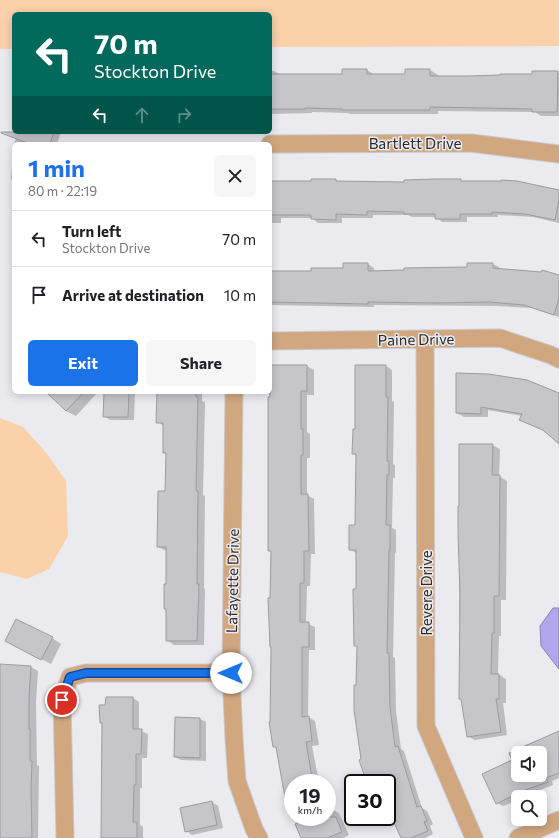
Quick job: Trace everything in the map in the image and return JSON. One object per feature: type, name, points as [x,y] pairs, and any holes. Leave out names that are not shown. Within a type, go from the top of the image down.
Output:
[{"type":"street","name":"Bartlett Drive","points":[[272,144],[471,143],[559,154]]},
{"type":"street","name":"Paine Drive","points":[[272,341],[500,338],[551,355],[559,360]]},
{"type":"street","name":"Revere Drive","points":[[425,339],[426,726],[474,838]]},
{"type":"street","name":"Lafayette Drive","points":[[234,394],[231,673],[234,739],[237,781],[254,829],[259,838]]},
{"type":"street","points":[[65,838],[62,700],[70,677],[86,673],[231,673]]},
{"type":"street","points":[[518,838],[559,820]]},
{"type":"shaded area","points":[[0,0],[559,0],[559,46],[272,47],[272,12],[12,12],[12,49],[0,49]]},
{"type":"shaded area","points":[[0,418],[23,427],[48,455],[66,481],[68,536],[49,569],[27,579],[0,572]]},
{"type":"shaded area","points":[[553,608],[559,608],[559,669],[541,646],[540,626]]},
{"type":"building","points":[[342,69],[367,69],[367,74],[405,74],[405,69],[430,69],[430,76],[532,74],[532,71],[558,71],[557,112],[532,112],[532,109],[430,107],[430,110],[342,110],[305,108],[272,109],[272,74],[342,74]]},
{"type":"building","points":[[12,132],[12,134],[53,134],[51,142],[25,142],[1,133]]},
{"type":"building","points":[[311,179],[404,182],[404,180],[435,179],[461,179],[461,181],[517,181],[559,190],[559,200],[555,220],[525,214],[492,212],[492,214],[460,214],[460,219],[435,219],[435,214],[404,214],[404,212],[367,211],[367,215],[336,214],[336,220],[311,219],[311,215],[272,215],[272,181],[311,181]]},
{"type":"building","points":[[343,263],[368,263],[368,271],[404,270],[404,268],[467,267],[467,263],[493,263],[493,268],[541,272],[542,270],[559,275],[559,299],[554,315],[524,305],[489,302],[368,302],[368,304],[272,302],[272,271],[311,271],[311,268],[343,268]]},
{"type":"building","points":[[272,365],[307,365],[307,391],[301,391],[303,455],[301,455],[301,494],[308,494],[309,551],[304,551],[304,583],[300,583],[300,622],[309,622],[309,647],[302,647],[302,717],[309,716],[312,741],[306,742],[311,774],[284,774],[284,792],[276,747],[273,747],[269,722],[271,647],[268,598],[270,598],[271,551],[268,551],[268,397],[272,394]]},
{"type":"building","points":[[355,365],[386,365],[386,397],[388,397],[387,461],[389,461],[389,475],[387,475],[386,525],[390,525],[387,653],[389,653],[390,707],[395,747],[398,746],[417,807],[421,806],[427,821],[424,822],[428,831],[411,838],[401,838],[396,826],[396,774],[364,774],[359,760],[361,759],[354,710],[357,646],[354,646],[353,589],[356,589],[356,550],[349,550],[349,525],[355,525],[356,454],[352,454],[353,429],[355,429]]},
{"type":"building","points":[[456,373],[488,374],[527,380],[559,393],[559,444],[543,430],[519,420],[522,414],[481,407],[481,414],[456,413]]},
{"type":"building","points":[[48,394],[82,394],[66,411]]},
{"type":"building","points":[[104,394],[129,394],[128,417],[103,417]]},
{"type":"building","points":[[157,394],[196,394],[196,397],[198,397],[196,491],[198,491],[197,584],[199,584],[197,641],[166,641],[164,584],[166,584],[166,547],[157,547],[158,491],[165,491],[166,453],[163,453],[163,423],[156,423]]},
{"type":"building","points":[[459,444],[493,444],[492,475],[500,475],[499,596],[494,596],[494,633],[492,633],[491,674],[499,674],[499,699],[496,699],[501,732],[467,737],[461,699],[459,699]]},
{"type":"building","points":[[16,619],[53,637],[41,660],[5,641]]},
{"type":"building","points":[[0,664],[31,666],[29,729],[30,761],[32,761],[32,838],[0,838]]},
{"type":"building","points":[[106,697],[133,697],[133,729],[142,729],[141,754],[136,754],[136,785],[134,785],[133,822],[137,822],[137,838],[101,838],[102,723],[100,723],[99,705],[105,705]]},
{"type":"building","points":[[175,717],[200,718],[200,758],[174,757]]},
{"type":"building","points":[[559,731],[559,773],[547,778],[547,746],[525,746]]},
{"type":"building","points":[[511,760],[511,782],[547,782],[547,780],[548,782],[525,790],[511,790],[511,797],[496,804],[482,774]]},
{"type":"building","points":[[212,801],[217,825],[185,832],[180,808]]},
{"type":"building","points":[[336,817],[342,832],[327,838],[301,838],[296,826],[336,826]]},
{"type":"route","points":[[62,700],[70,677],[86,673],[231,673]]}]
